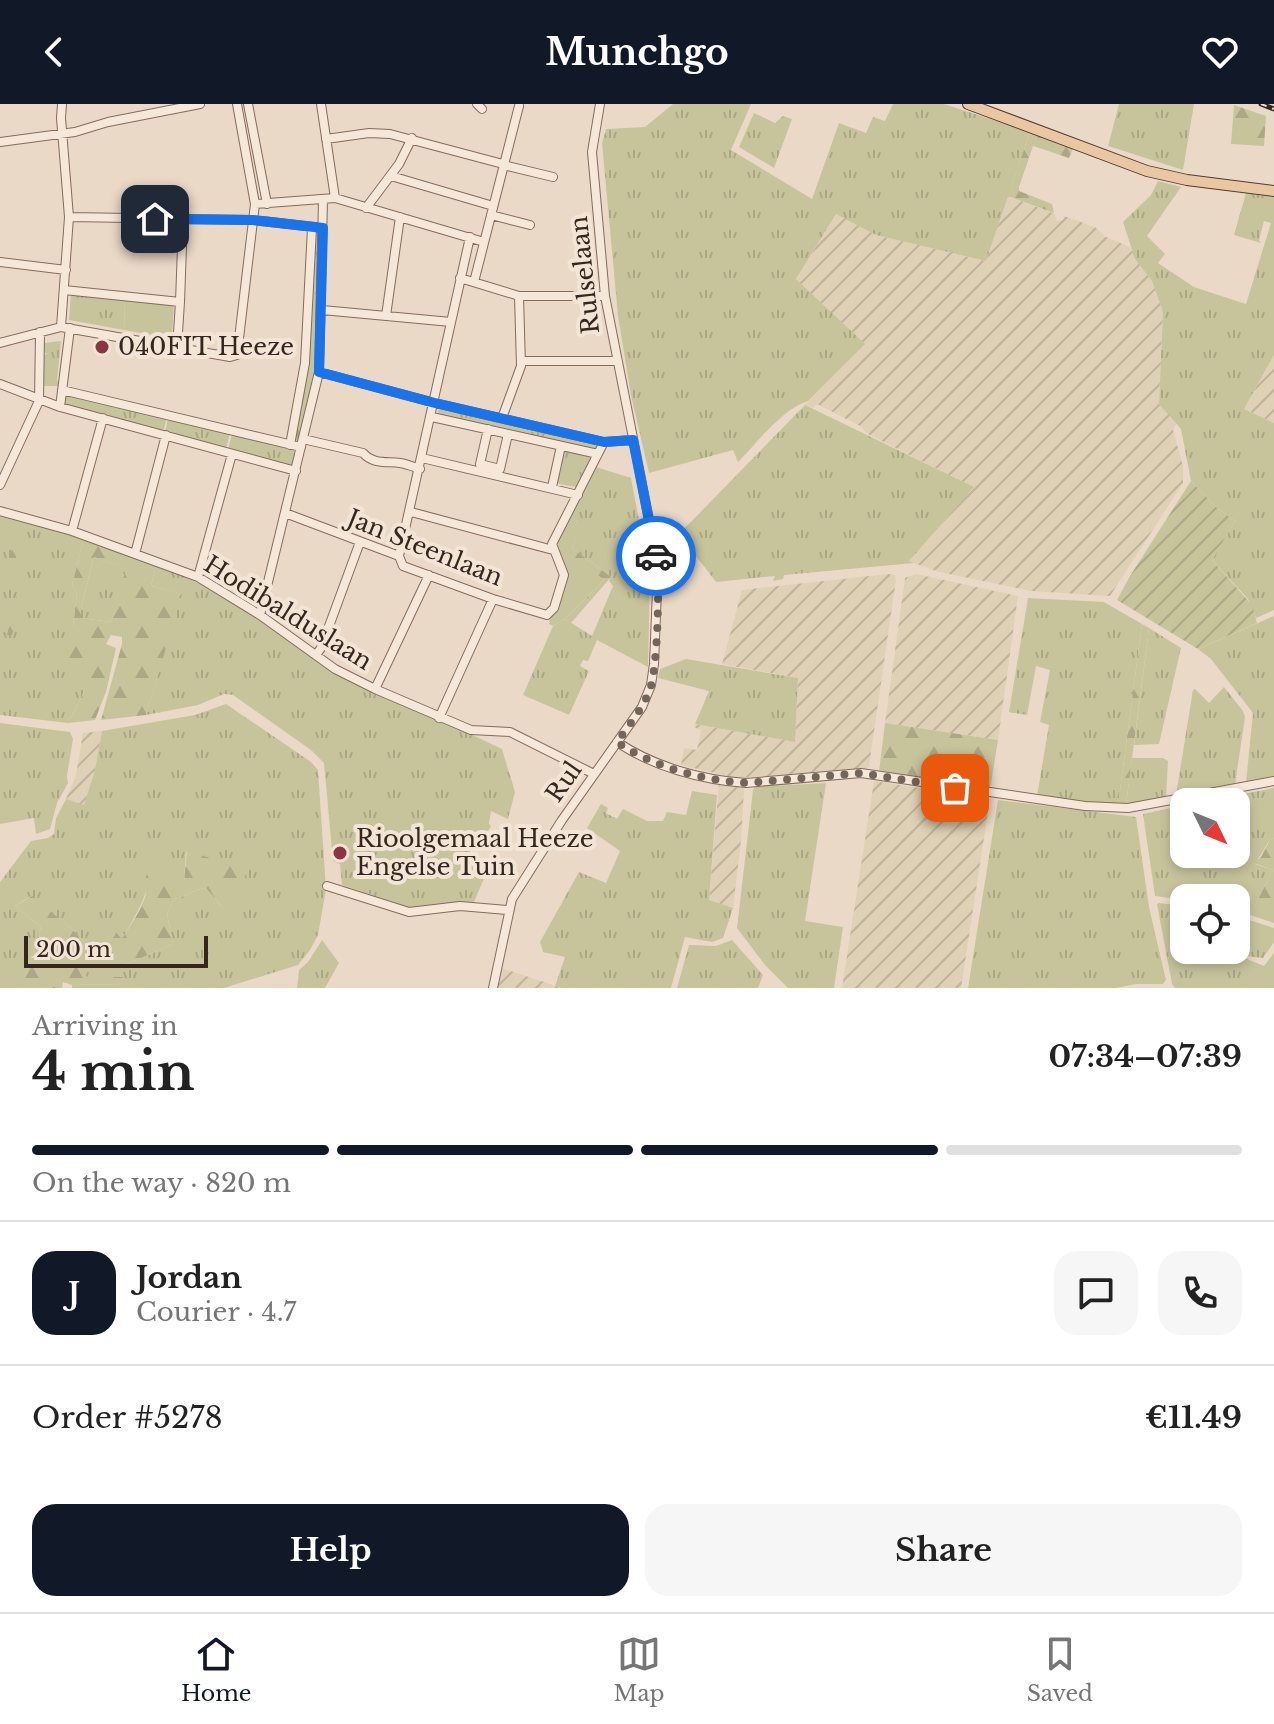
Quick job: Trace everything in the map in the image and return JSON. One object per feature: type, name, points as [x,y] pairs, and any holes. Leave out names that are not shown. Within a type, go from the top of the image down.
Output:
[{"type":"main road","points":[[968,104],[1147,171],[1187,180],[1274,191]]},
{"type":"street","points":[[60,407],[69,217],[62,104]]},
{"type":"street","points":[[0,142],[108,122],[168,107],[200,104]]},
{"type":"street","points":[[0,343],[65,327],[235,356],[239,351],[255,204],[237,104]]},
{"type":"street","points":[[248,104],[267,204]]},
{"type":"street","points":[[321,104],[335,198]]},
{"type":"street","name":"Rulselaan","points":[[600,104],[592,152],[605,296],[633,440]]},
{"type":"street","points":[[474,282],[519,106]]},
{"type":"street","points":[[326,139],[369,133],[412,138],[553,177]]},
{"type":"street","points":[[366,208],[391,176],[412,138]]},
{"type":"street","points":[[391,176],[530,225]]},
{"type":"street","points":[[255,204],[335,198],[484,242]]},
{"type":"street","points":[[260,615],[319,372],[323,200]]},
{"type":"street","points":[[69,217],[253,220],[323,228]]},
{"type":"street","points":[[386,316],[400,217]]},
{"type":"street","points":[[177,348],[183,219]]},
{"type":"street","points":[[290,445],[304,374],[312,228]]},
{"type":"street","points":[[399,556],[470,237]]},
{"type":"street","points":[[0,262],[66,270]]},
{"type":"street","points":[[460,278],[519,296],[605,296]]},
{"type":"street","points":[[64,290],[180,302]]},
{"type":"street","points":[[502,418],[520,373],[519,296]]},
{"type":"street","points":[[322,310],[451,322]]},
{"type":"street","points":[[0,485],[39,401],[40,332]]},
{"type":"street","points":[[521,361],[617,361]]},
{"type":"street","points":[[319,372],[435,403],[604,442],[633,440]]},
{"type":"street","points":[[0,384],[39,401],[296,471]]},
{"type":"street","points":[[62,390],[290,445],[302,443],[363,453],[368,459],[389,465],[397,462],[420,469]]},
{"type":"street","points":[[432,417],[598,454]]},
{"type":"street","points":[[72,531],[103,418]]},
{"type":"street","points":[[488,429],[480,464],[500,469],[508,434]]},
{"type":"street","points":[[135,554],[166,435]]},
{"type":"street","name":"Rul","points":[[493,988],[507,910],[533,863],[642,707],[651,685],[658,565],[633,440]]},
{"type":"street","points":[[411,512],[553,550],[555,539],[604,442]]},
{"type":"street","points":[[552,487],[561,446]]},
{"type":"street","points":[[198,577],[232,454]]},
{"type":"street","points":[[422,458],[578,495]]},
{"type":"street","name":"Hodibalduslaan","points":[[0,511],[72,531],[198,577],[260,615],[335,669],[375,689],[471,730],[510,732],[594,774]]},
{"type":"street","name":"Jan Steenlaan","points":[[285,513],[399,556],[403,566],[543,615],[550,614],[564,575],[553,550]]},
{"type":"street","points":[[316,655],[360,542]]},
{"type":"street","points":[[375,689],[429,575]]},
{"type":"street","points":[[439,718],[493,599]]},
{"type":"street","points":[[617,742],[648,761],[729,782],[861,773],[1085,806],[1134,808],[1274,781]]},
{"type":"street","points":[[327,886],[409,912],[460,906],[507,910]]},
{"type":"shaded area","points":[[1008,196],[1055,214],[1057,221],[1063,220],[1064,216],[1095,227],[1106,237],[1130,247],[1152,281],[1163,312],[1159,404],[1177,422],[1173,430],[1183,466],[1183,483],[1110,596],[1031,591],[939,572],[908,561],[973,487],[868,434],[860,426],[817,404],[813,408],[805,405],[854,355],[796,279],[837,213],[876,235],[986,261]]},
{"type":"shaded area","points":[[1274,355],[1274,423],[1244,409]]},
{"type":"shaded area","points":[[916,574],[1018,596],[998,740],[885,723],[905,578]]},
{"type":"shaded area","points":[[895,575],[896,580],[869,766],[865,771],[736,778],[681,765],[684,748],[697,750],[701,730],[694,727],[695,724],[795,742],[798,678],[722,664],[742,590]]},
{"type":"shaded area","points":[[102,731],[84,806],[66,799],[76,775],[83,733]]},
{"type":"shaded area","points":[[874,781],[990,799],[961,988],[842,988]]},
{"type":"shaded area","points":[[719,783],[743,787],[744,791],[733,908],[709,900]]},
{"type":"shaded area","points":[[502,968],[562,988],[497,988]]},
{"type":"green space","points":[[673,104],[751,104],[731,150],[812,199],[839,123],[866,133],[873,117],[885,121],[893,104],[944,104],[1030,132],[986,261],[876,235],[836,214],[796,279],[865,344],[808,401],[779,419],[738,462],[733,450],[649,473],[631,395],[618,316],[602,143],[606,129],[645,127]]},
{"type":"green space","points":[[1119,104],[1194,104],[1183,170],[1108,146]]},
{"type":"green space","points":[[1234,105],[1266,116],[1264,146],[1231,144]]},
{"type":"green space","points":[[754,113],[775,123],[783,116],[792,119],[774,168],[739,147]]},
{"type":"green space","points":[[1030,132],[1073,149],[1069,158],[1033,146],[1019,187],[1019,191],[1052,204],[1054,213],[1008,196]]},
{"type":"green space","points":[[1158,181],[1181,187],[1147,236],[1165,254],[1158,263],[1194,287],[1246,304],[1271,223],[1264,221],[1261,243],[1234,235],[1246,193],[1274,197],[1274,355],[1244,409],[1274,423],[1274,610],[1256,618],[1248,599],[1212,560],[1235,521],[1217,508],[1191,481],[1181,429],[1159,404],[1163,312],[1152,281],[1135,259],[1123,222],[1151,195]]},
{"type":"green space","points":[[315,230],[319,231],[316,370],[299,443],[294,444]]},
{"type":"green space","points":[[71,293],[125,299],[124,330],[69,320]]},
{"type":"green space","points":[[125,299],[174,305],[172,336],[124,330]]},
{"type":"green space","points":[[61,341],[57,380],[61,386],[42,386],[43,356],[47,353],[43,353],[44,343]]},
{"type":"green space","points":[[68,394],[167,418],[163,432],[66,405],[63,403]]},
{"type":"green space","points":[[805,405],[974,487],[909,561],[914,563],[784,575],[783,579],[773,581],[775,576],[716,582],[679,534]]},
{"type":"green space","points":[[442,408],[597,444],[596,450],[438,415],[438,410]]},
{"type":"green space","points":[[168,418],[230,433],[226,449],[165,432]]},
{"type":"green space","points":[[232,434],[294,449],[294,464],[288,466],[228,450]]},
{"type":"green space","points":[[564,451],[591,458],[576,487],[556,481]]},
{"type":"green space","points":[[596,467],[631,478],[650,578],[648,667],[597,640],[588,661],[583,660],[580,666],[589,671],[569,715],[523,695],[553,626],[565,619],[592,636],[613,586],[609,581],[611,577],[572,548],[581,524],[570,517]]},
{"type":"green space","points":[[1191,481],[1217,508],[1235,521],[1212,560],[1252,605],[1257,623],[1198,649],[1117,600]]},
{"type":"green space","points":[[0,514],[84,538],[72,585],[77,593],[73,627],[85,690],[68,723],[0,715]]},
{"type":"green space","points":[[570,517],[577,521],[565,550],[604,580],[565,619],[553,626],[549,624],[550,618],[557,611],[567,576],[557,542]]},
{"type":"green space","points":[[577,521],[582,523],[572,548],[611,577],[571,623],[565,619],[604,580],[564,550]]},
{"type":"green space","points":[[16,534],[22,535],[11,575],[26,581],[12,635],[7,635],[19,585],[3,582]]},
{"type":"green space","points":[[84,538],[156,565],[151,586],[182,594],[146,715],[101,720],[122,644],[122,637],[111,635],[106,644],[116,648],[106,692],[95,720],[68,723],[85,690],[64,669],[77,593],[72,585]],"holes":[[[94,557],[126,569],[111,622],[81,618]]]},
{"type":"green space","points":[[94,557],[127,569],[111,622],[81,618]]},
{"type":"green space","points":[[156,565],[213,589],[256,618],[261,618],[322,663],[502,749],[515,792],[508,819],[491,811],[491,827],[469,854],[490,865],[473,904],[414,909],[342,885],[340,864],[333,861],[324,763],[311,750],[233,695],[224,694],[198,705],[146,715],[181,594],[151,586]]},
{"type":"green space","points":[[1028,598],[1104,602],[1142,624],[1118,806],[1037,796],[1049,725],[1040,722],[1050,670],[1036,666],[1027,715],[1009,712]]},
{"type":"green space","points":[[1274,616],[1274,778],[1246,783],[1253,713],[1211,659],[1198,649]]},
{"type":"green space","points":[[1142,624],[1149,628],[1126,805],[1118,806]]},
{"type":"green space","points":[[1149,628],[1181,648],[1159,744],[1134,745]]},
{"type":"green space","points":[[686,659],[798,678],[795,742],[695,724],[709,691],[658,678],[660,669]]},
{"type":"green space","points":[[1224,687],[1245,717],[1235,785],[1177,788],[1193,690],[1209,703]]},
{"type":"green space","points":[[226,704],[311,762],[318,770],[326,889],[318,935],[310,950],[298,965],[224,988],[72,988],[72,985],[120,984],[123,978],[87,978],[81,966],[84,943],[72,929],[31,896],[15,906],[41,927],[25,977],[20,977],[20,988],[0,988],[0,882],[31,841],[54,834],[56,818],[66,799],[84,805],[95,770],[102,731],[195,715]],"holes":[[[186,851],[224,909],[206,888],[174,899],[167,913],[173,944],[127,964],[115,931],[121,938],[124,936],[147,889],[184,881]]]},
{"type":"green space","points":[[0,723],[70,732],[73,739],[68,783],[57,803],[50,829],[36,834],[34,818],[0,824]]},
{"type":"green space","points":[[885,723],[998,740],[989,788],[879,772]]},
{"type":"green space","points":[[1132,758],[1163,758],[1168,761],[1166,798],[1126,805]]},
{"type":"green space","points":[[826,783],[805,921],[843,927],[834,988],[788,988],[765,965],[737,928],[753,790],[755,787]]},
{"type":"green space","points":[[1274,788],[1274,839],[1271,838],[1255,864],[1273,870],[1250,915],[1250,884],[1170,884],[1170,898],[1155,896],[1143,814],[1170,808],[1170,868],[1250,868],[1250,793]]},
{"type":"green space","points":[[692,791],[717,795],[709,900],[733,908],[723,938],[712,942],[685,937],[671,988],[555,986],[565,957],[543,952],[540,942],[579,872],[606,883],[620,851],[587,828],[601,804],[608,808],[606,813],[617,819],[623,809],[647,821],[663,821],[667,812],[686,815]]},
{"type":"green space","points":[[998,800],[1136,817],[1149,907],[1166,980],[1163,984],[1116,988],[968,988]]},
{"type":"green space","points":[[1271,838],[1274,839],[1274,923],[1250,915],[1273,870],[1254,863],[1261,857]]},
{"type":"green space","points":[[187,850],[247,871],[237,897],[225,910],[206,888],[174,899],[167,913],[173,944],[127,964],[109,933],[115,931],[121,938],[124,936],[140,910],[149,867],[184,881]]},
{"type":"green space","points":[[32,896],[84,943],[81,965],[87,977],[123,977],[121,984],[72,985],[63,982],[62,988],[20,988],[20,977],[25,977],[41,927],[15,906]]},
{"type":"green space","points":[[1157,904],[1170,904],[1170,964],[1250,964],[1250,960],[1264,966],[1274,953],[1274,988],[1175,988]]},
{"type":"green space","points":[[1250,920],[1274,928],[1274,942],[1263,958],[1250,956]]},
{"type":"green space","points":[[322,940],[339,963],[325,988],[297,988],[299,970]]},
{"type":"green space","points":[[732,940],[763,975],[758,988],[677,988],[689,945],[716,946]]},
{"type":"railway","points":[[1261,104],[1274,109]]},
{"type":"way so far","points":[[656,556],[658,583],[651,685],[642,707],[617,742],[648,761],[729,782],[861,773],[955,788]]},
{"type":"place","name":"040FIT Heeze","points":[[102,347]]},
{"type":"place","name":"Rioolgemaal Heeze Engelse Tuin","points":[[340,853]]},
{"type":"route","points":[[155,219],[253,220],[323,228],[319,372],[435,403],[604,442],[633,440],[656,556]]}]
